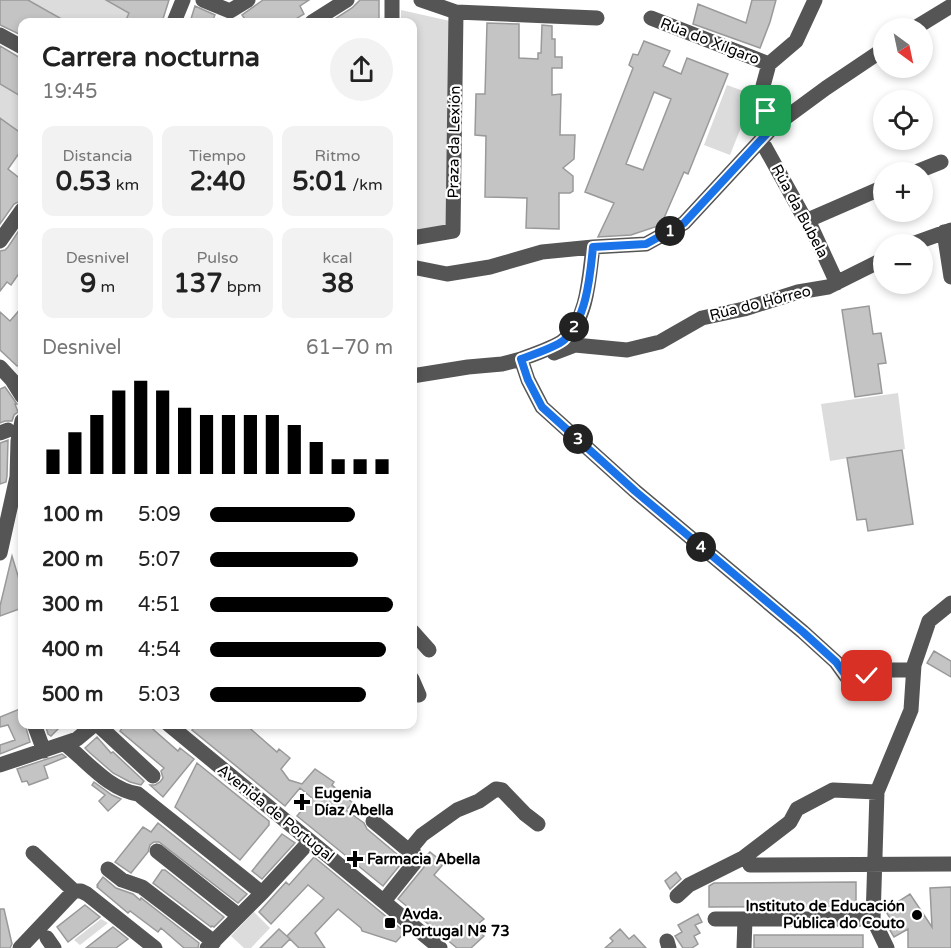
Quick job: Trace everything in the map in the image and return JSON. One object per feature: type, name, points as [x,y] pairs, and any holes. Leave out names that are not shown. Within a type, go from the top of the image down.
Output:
[{"type":"street","points":[[176,18],[183,0]]},
{"type":"street","points":[[204,0],[232,5],[249,0]]},
{"type":"street","points":[[318,18],[347,0]]},
{"type":"street","points":[[392,0],[392,18]]},
{"type":"street","points":[[421,0],[456,12],[597,18]]},
{"type":"street","points":[[773,127],[766,111],[764,86],[769,64],[796,41],[815,0]]},
{"type":"street","points":[[931,18],[951,6]]},
{"type":"street","name":"Praza da Lexión","points":[[417,237],[453,231],[456,12]]},
{"type":"street","name":"Rúa do Xílgaro","points":[[651,18],[769,64]]},
{"type":"street","points":[[0,35],[18,45]]},
{"type":"street","points":[[417,268],[447,274],[490,267],[542,252],[646,244],[684,223],[773,127],[873,56]]},
{"type":"street","name":"Rúa da Bubela","points":[[761,140],[802,214],[808,220],[837,283]]},
{"type":"street","points":[[933,165],[941,162]]},
{"type":"street","points":[[808,220],[873,192]]},
{"type":"street","points":[[0,241],[18,216]]},
{"type":"street","points":[[933,236],[948,231],[951,277]]},
{"type":"street","points":[[417,375],[522,362],[563,341],[576,325],[587,292],[593,247]]},
{"type":"street","name":"Rúa do Hórreo","points":[[522,362],[575,345],[627,350],[660,342],[702,318],[744,309],[798,292],[828,287],[873,265]]},
{"type":"street","points":[[522,362],[528,380],[542,407],[635,491],[803,632],[836,662],[849,680],[888,670],[913,670]]},
{"type":"street","points":[[0,367],[17,378]]},
{"type":"street","points":[[0,553],[16,477],[18,441]]},
{"type":"street","points":[[887,948],[873,919],[877,792],[911,710],[913,670],[929,621],[951,603]]},
{"type":"street","points":[[417,637],[429,650]]},
{"type":"street","points":[[417,690],[419,695]]},
{"type":"street","points":[[36,729],[44,751]]},
{"type":"street","points":[[0,765],[72,745],[90,729]]},
{"type":"street","points":[[101,729],[153,776]]},
{"type":"street","name":"Avenida de Portugal","points":[[174,729],[440,948]]},
{"type":"street","points":[[72,745],[88,765],[111,783],[126,792],[138,794],[262,893]]},
{"type":"street","points":[[384,901],[416,861],[412,847],[422,835],[457,810],[478,801],[496,789],[502,790],[538,824]]},
{"type":"street","points":[[677,896],[689,885],[743,858],[790,822],[797,809],[833,790],[877,792]]},
{"type":"street","points":[[373,821],[414,855]]},
{"type":"street","points":[[108,869],[122,880],[142,887],[210,945],[262,893],[309,841]]},
{"type":"street","points":[[156,851],[239,916]]},
{"type":"street","points":[[33,853],[74,891],[87,894],[154,948]]},
{"type":"street","points":[[750,865],[951,864]]},
{"type":"street","points":[[20,948],[74,891]]},
{"type":"street","points":[[715,919],[873,919]]},
{"type":"street","points":[[744,948],[745,919]]},
{"type":"shaded area","points":[[28,0],[106,0],[129,13],[127,18],[47,18],[51,12]]},
{"type":"shaded area","points":[[401,10],[450,21],[449,224],[417,230],[417,18],[401,18]]},
{"type":"shaded area","points":[[0,84],[18,95],[18,131],[0,118]]},
{"type":"shaded area","points":[[727,85],[754,95],[730,155],[704,145]]},
{"type":"shaded area","points":[[898,393],[905,449],[830,461],[821,404]]},
{"type":"shaded area","points":[[254,912],[270,928],[251,948],[244,948],[231,936]]},
{"type":"shaded area","points":[[101,919],[108,923],[80,945],[74,940]]},
{"type":"building","points":[[0,0],[28,0],[60,18],[18,18],[18,34],[0,25]]},
{"type":"building","points":[[106,0],[169,0],[163,18],[127,18],[129,13]]},
{"type":"building","points":[[263,0],[309,0],[300,6],[304,14],[298,18],[244,18],[242,15]]},
{"type":"building","points":[[360,0],[379,0],[379,18],[336,18]]},
{"type":"building","points":[[752,0],[776,0],[760,48],[693,24],[698,4],[746,23]]},
{"type":"building","points":[[195,6],[215,15],[214,18],[191,18]]},
{"type":"building","points":[[487,23],[519,24],[519,58],[538,59],[538,53],[541,53],[542,25],[552,26],[555,57],[562,57],[562,68],[552,68],[552,95],[561,94],[560,135],[575,135],[574,159],[563,168],[573,176],[573,191],[559,193],[559,229],[526,228],[527,198],[485,197],[486,136],[475,135],[476,94],[485,94]]},
{"type":"building","points":[[644,41],[670,51],[663,66],[681,74],[687,58],[728,74],[688,174],[684,172],[661,225],[631,235],[598,237],[614,203],[585,192],[633,68],[629,65],[633,54],[638,55]],"holes":[[[654,92],[671,99],[643,170],[626,164]]]},
{"type":"building","points":[[0,46],[18,57],[18,95],[0,84]]},
{"type":"building","points":[[0,118],[18,131],[18,155],[8,169],[18,177],[18,202],[14,204],[0,224]]},
{"type":"building","points":[[18,232],[18,275],[11,285],[7,282],[0,291],[0,251],[8,247]]},
{"type":"building","points":[[869,306],[873,334],[881,333],[886,363],[878,364],[882,393],[855,397],[842,310]]},
{"type":"building","points":[[0,312],[10,321],[18,312],[17,366],[0,350]]},
{"type":"building","points":[[5,387],[17,404],[15,404],[18,412],[12,421],[0,423],[0,389]]},
{"type":"building","points":[[8,440],[6,482],[0,484],[0,443]]},
{"type":"building","points":[[902,450],[913,524],[868,531],[866,519],[857,520],[847,458]]},
{"type":"building","points":[[12,556],[18,576],[18,609],[0,616],[0,606]]},
{"type":"building","points":[[934,651],[951,661],[951,677],[927,663]]},
{"type":"building","points":[[18,710],[18,729],[26,729],[30,742],[0,754],[0,745],[15,740],[8,725],[0,727],[0,717]]},
{"type":"building","points":[[46,729],[58,729],[51,736]]},
{"type":"building","points":[[121,729],[153,729],[178,751],[180,748],[194,759],[163,797],[150,785],[160,782],[163,778],[161,771],[164,768],[120,731]]},
{"type":"building","points":[[251,729],[277,752],[279,749],[290,758],[281,769],[289,780],[302,784],[315,769],[334,782],[332,785],[353,803],[346,810],[364,823],[367,829],[404,860],[383,886],[297,816],[312,798],[300,788],[285,806],[192,730]]},
{"type":"building","points":[[97,737],[111,753],[113,752],[144,781],[141,785],[113,773],[85,748]]},
{"type":"building","points":[[62,754],[66,757],[44,766],[48,778],[29,785],[27,781],[22,782],[17,769]]},
{"type":"building","points":[[197,763],[269,821],[269,825],[240,860],[175,807]]},
{"type":"building","points":[[94,782],[121,799],[108,811],[99,801],[105,795],[92,785]]},
{"type":"building","points":[[158,823],[247,894],[238,903],[159,842],[150,845],[148,852],[131,873],[115,862],[143,827],[151,832]]},
{"type":"building","points":[[282,834],[295,843],[262,879],[252,871]]},
{"type":"building","points":[[430,852],[444,863],[434,875],[484,919],[474,927],[484,936],[471,948],[457,948],[398,899],[424,867],[425,857]]},
{"type":"building","points":[[314,857],[405,932],[396,942],[362,931],[338,909],[315,933],[325,948],[299,948],[287,936],[324,898],[308,885],[271,924],[259,912],[286,882],[289,885]]},
{"type":"building","points":[[162,870],[165,870],[224,917],[214,927],[211,927],[153,883]]},
{"type":"building","points":[[676,872],[681,879],[670,889],[665,881]]},
{"type":"building","points":[[103,877],[116,888],[133,894],[140,900],[141,898],[199,943],[198,948],[184,948],[161,928],[158,932],[130,911],[128,913],[97,887]]},
{"type":"building","points":[[856,882],[856,906],[709,907],[709,886],[714,883]]},
{"type":"building","points":[[951,887],[951,948],[908,948],[908,929],[894,937],[888,927],[893,923],[885,910],[910,894],[932,927],[930,888]]},
{"type":"building","points":[[85,905],[100,917],[68,942],[57,927]]},
{"type":"building","points":[[0,909],[4,909],[12,944],[10,948],[0,948]]},
{"type":"building","points":[[698,914],[702,922],[695,925],[700,933],[694,936],[698,944],[692,948],[683,948],[675,936],[682,932],[678,925]]},
{"type":"building","points":[[113,927],[128,939],[116,948],[86,948]]},
{"type":"building","points":[[279,929],[290,939],[281,948],[260,948]]},
{"type":"building","points":[[620,929],[629,939],[634,935],[646,948],[605,948],[613,941],[610,938]]},
{"type":"building","points":[[754,935],[863,935],[863,948],[754,948]]},
{"type":"place","name":"Eugenia Díaz Abella","points":[[302,802]]},
{"type":"place","name":"Farmacia Abella","points":[[355,859]]},
{"type":"place","name":"Instituto de Educación Pública do Couto","points":[[917,915]]},
{"type":"place","name":"Avda. Portugal Nº 73","points":[[390,923]]},
{"type":"route","points":[[766,111],[773,127],[684,223],[646,244],[593,247],[587,292],[576,325],[563,341],[521,359],[528,380],[542,407],[635,491],[803,632],[836,662],[849,680],[867,676]]}]
